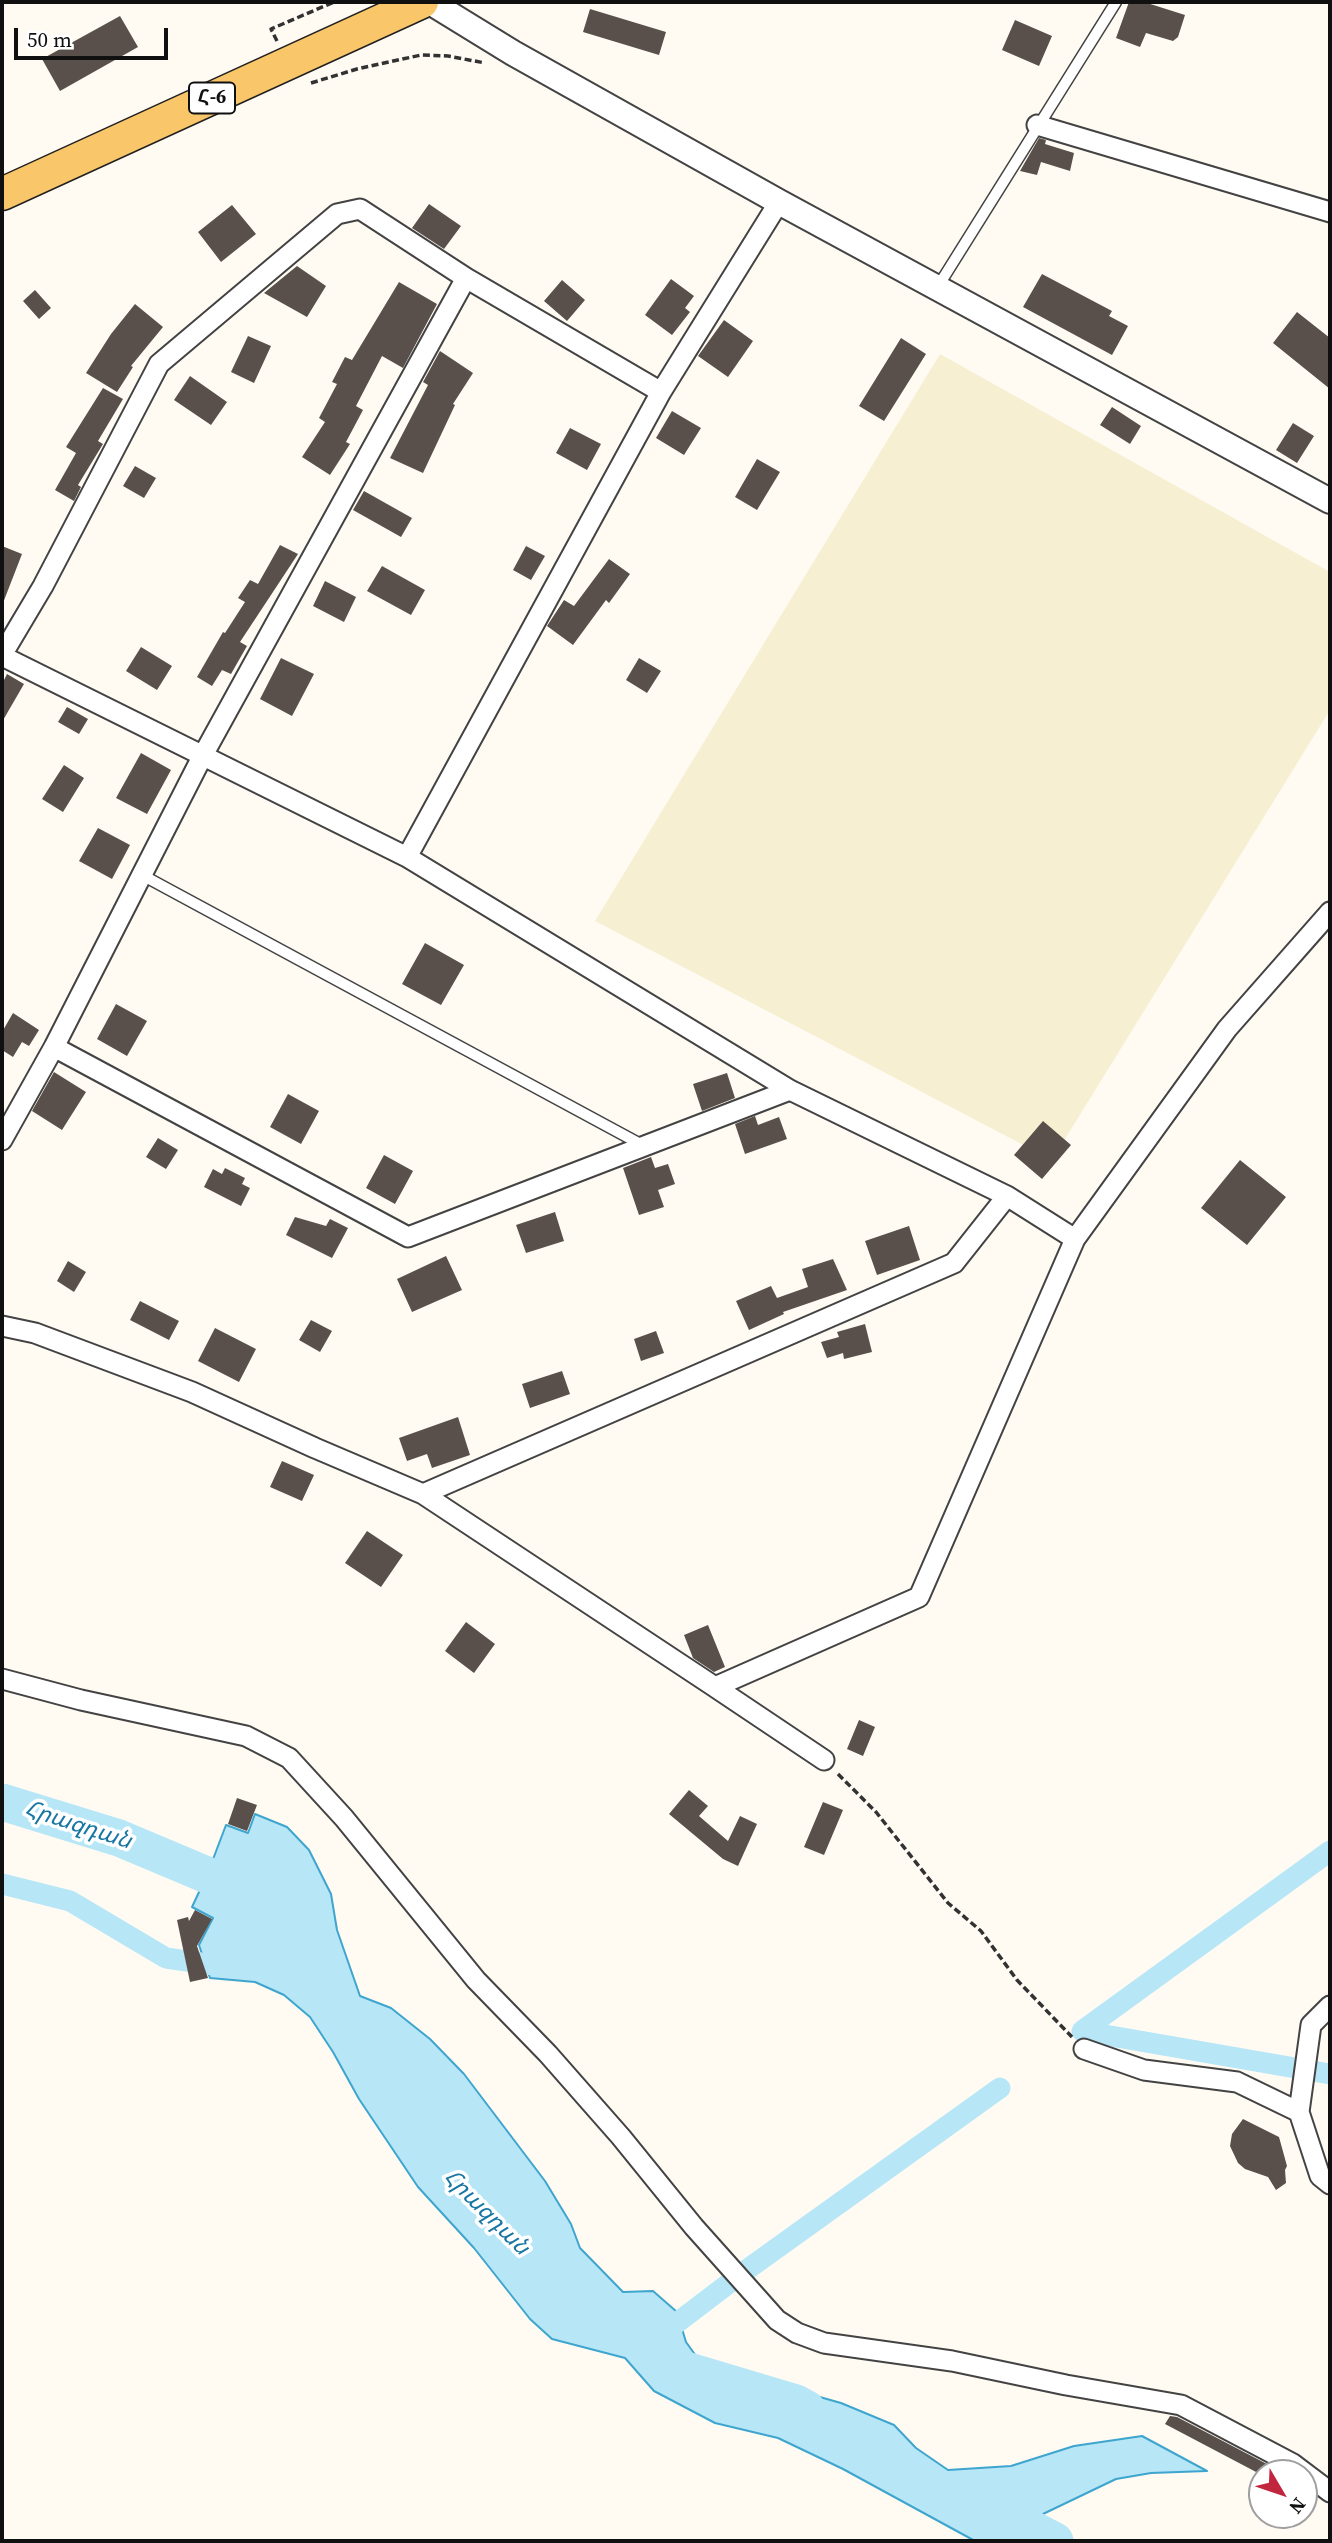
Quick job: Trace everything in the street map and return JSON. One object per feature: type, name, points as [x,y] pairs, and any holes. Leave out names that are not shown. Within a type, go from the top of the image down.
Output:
[{"type":"main road","name":"Հ-6","points":[[2,194],[422,2]]},
{"type":"street","points":[[430,2],[513,53],[779,202],[1330,501]]},
{"type":"street","points":[[1037,125],[1330,212]]},
{"type":"street","points":[[407,857],[661,392],[779,202]]},
{"type":"street","points":[[661,392],[466,278],[360,209],[337,214],[159,364],[43,586],[2,655],[407,857],[790,1090],[1007,1196],[1075,1239]]},
{"type":"street","points":[[2,1140],[54,1047],[202,757],[466,278]]},
{"type":"street","points":[[715,1687],[919,1597],[1075,1239],[1227,1028],[1330,912]]},
{"type":"street","points":[[54,1047],[408,1237],[790,1090]]},
{"type":"street","points":[[423,1494],[954,1263],[1007,1196]]},
{"type":"street","points":[[2,1326],[35,1333],[192,1392],[423,1494],[824,1760]]},
{"type":"street","points":[[2,1679],[81,1700],[246,1736],[289,1758],[344,1818],[476,1980],[548,2054],[621,2137],[694,2227],[777,2320],[797,2333],[824,2343],[952,2361],[1181,2405],[1293,2464],[1330,2492]]},
{"type":"street","points":[[1330,2006],[1311,2025],[1299,2112],[1320,2176],[1330,2184]]},
{"type":"street","points":[[1084,2049],[1144,2070],[1237,2082],[1299,2112]]},
{"type":"lane","points":[[936,288],[1116,2]]},
{"type":"lane","points":[[142,875],[644,1146]]},
{"type":"path","points":[[334,2],[271,29],[300,87],[356,69],[421,55],[448,55],[494,66]]},
{"type":"path","points":[[824,1760],[876,1812],[948,1902],[981,1931],[1017,1980],[1084,2049]]},
{"type":"shaded area","points":[[940,354],[1330,572],[1330,710],[1052,1160],[595,921]]},
{"type":"water","points":[[255,1814],[287,1827],[309,1850],[331,1894],[337,1930],[360,1996],[391,2008],[430,2039],[464,2074],[545,2181],[571,2224],[580,2248],[623,2292],[653,2291],[677,2312],[686,2342],[704,2367],[743,2393],[795,2390],[841,2403],[894,2425],[916,2448],[948,2470],[1011,2466],[1074,2446],[1142,2436],[1207,2471],[1151,2473],[1116,2479],[1043,2514],[1026,2541],[975,2541],[843,2469],[778,2438],[715,2423],[654,2391],[625,2358],[552,2339],[530,2319],[474,2248],[418,2187],[359,2099],[310,2017],[284,1995],[255,1982],[210,1978],[199,1945],[213,1918],[192,1907],[226,1825],[248,1833]]},
{"type":"building","points":[[1129,2],[1144,2],[1185,15],[1178,37],[1173,41],[1146,33],[1140,47],[1116,38]]},
{"type":"building","points":[[590,9],[666,32],[659,55],[583,32]]},
{"type":"building","points":[[120,16],[138,47],[60,91],[42,59]]},
{"type":"building","points":[[1015,20],[1052,36],[1039,66],[1002,50]]},
{"type":"building","points":[[1039,138],[1046,140],[1045,144],[1074,153],[1070,171],[1041,162],[1037,175],[1020,171]]},
{"type":"building","points":[[429,204],[461,226],[444,249],[412,228]]},
{"type":"building","points":[[232,205],[256,234],[221,262],[198,232]]},
{"type":"building","points":[[297,266],[326,286],[307,317],[264,293]]},
{"type":"building","points":[[1042,274],[1112,311],[1109,316],[1128,326],[1112,355],[1023,307]]},
{"type":"building","points":[[671,279],[694,296],[685,308],[690,312],[672,335],[645,315]]},
{"type":"building","points":[[562,280],[585,300],[567,321],[544,301]]},
{"type":"building","points":[[399,282],[437,304],[403,368],[382,356],[356,406],[363,410],[346,442],[350,444],[330,475],[302,457],[325,422],[319,418],[337,384],[332,382],[345,357],[352,360]]},
{"type":"building","points":[[35,290],[51,308],[39,319],[23,301]]},
{"type":"building","points":[[135,304],[163,327],[131,366],[133,367],[117,392],[86,373],[111,334]]},
{"type":"building","points":[[1297,312],[1330,338],[1330,389],[1273,343]]},
{"type":"building","points":[[724,320],[753,341],[728,377],[698,356]]},
{"type":"building","points":[[248,336],[271,346],[254,383],[231,372]]},
{"type":"building","points":[[901,338],[926,354],[884,421],[859,406]]},
{"type":"building","points":[[440,351],[473,373],[453,404],[455,405],[423,473],[390,458],[428,385],[423,382]]},
{"type":"building","points":[[190,376],[227,402],[211,425],[174,400]]},
{"type":"building","points":[[103,388],[123,399],[98,441],[103,444],[78,485],[81,487],[74,501],[55,490],[76,453],[66,447]]},
{"type":"building","points":[[1112,407],[1141,426],[1130,444],[1100,425]]},
{"type":"building","points":[[672,411],[701,428],[684,455],[656,438]]},
{"type":"building","points":[[1293,423],[1314,436],[1297,463],[1276,450]]},
{"type":"building","points":[[570,428],[601,444],[587,470],[556,453]]},
{"type":"building","points":[[757,459],[780,472],[757,510],[735,497]]},
{"type":"building","points":[[135,466],[156,478],[144,498],[123,486]]},
{"type":"building","points":[[364,491],[412,518],[401,537],[353,510]]},
{"type":"building","points":[[280,545],[298,554],[240,642],[247,646],[231,674],[222,670],[212,686],[197,677],[223,632],[225,633],[245,602],[238,598],[250,580],[258,584]]},
{"type":"building","points":[[2,546],[22,554],[3,603],[2,603]]},
{"type":"building","points":[[526,546],[545,556],[531,580],[513,570]]},
{"type":"building","points":[[609,559],[630,574],[609,603],[606,600],[573,645],[547,626],[564,600],[574,606]]},
{"type":"building","points":[[382,566],[425,590],[411,615],[367,591]]},
{"type":"building","points":[[325,581],[356,597],[344,622],[313,606]]},
{"type":"building","points":[[141,647],[172,666],[157,690],[126,671]]},
{"type":"building","points":[[281,658],[314,674],[292,716],[260,699]]},
{"type":"building","points":[[639,658],[661,671],[647,693],[626,680]]},
{"type":"building","points":[[7,674],[24,684],[2,722],[2,684]]},
{"type":"building","points":[[67,707],[88,719],[79,734],[58,722]]},
{"type":"building","points":[[141,753],[171,770],[147,814],[116,798]]},
{"type":"building","points":[[64,765],[84,778],[63,812],[42,799]]},
{"type":"building","points":[[98,828],[130,845],[112,879],[79,861]]},
{"type":"building","points":[[425,943],[464,965],[441,1005],[402,984]]},
{"type":"building","points":[[116,1004],[147,1021],[127,1056],[97,1039]]},
{"type":"building","points":[[13,1013],[39,1030],[29,1046],[22,1042],[13,1057],[2,1050],[2,1032]]},
{"type":"building","points":[[54,1072],[86,1092],[62,1130],[32,1111]]},
{"type":"building","points":[[727,1073],[735,1098],[702,1111],[693,1084]]},
{"type":"building","points":[[288,1094],[319,1111],[301,1144],[270,1127]]},
{"type":"building","points":[[755,1116],[758,1125],[779,1117],[787,1139],[745,1154],[735,1124]]},
{"type":"building","points":[[1043,1121],[1071,1145],[1042,1179],[1014,1155]]},
{"type":"building","points":[[158,1138],[178,1150],[166,1169],[146,1157]]},
{"type":"building","points":[[384,1155],[413,1171],[395,1204],[366,1188]]},
{"type":"building","points":[[651,1157],[655,1168],[668,1164],[675,1184],[658,1190],[664,1207],[639,1215],[623,1168]]},
{"type":"building","points":[[1240,1160],[1286,1197],[1247,1245],[1201,1208]]},
{"type":"building","points":[[225,1168],[245,1178],[242,1184],[250,1188],[241,1206],[204,1187],[213,1169],[222,1174]]},
{"type":"building","points":[[555,1212],[564,1241],[526,1253],[516,1225]]},
{"type":"building","points":[[295,1217],[326,1226],[330,1219],[348,1228],[332,1258],[286,1235]]},
{"type":"building","points":[[909,1226],[920,1260],[877,1275],[865,1241]]},
{"type":"building","points":[[446,1256],[462,1290],[412,1312],[397,1279]]},
{"type":"building","points":[[833,1259],[847,1290],[783,1312],[784,1314],[749,1330],[736,1301],[771,1286],[777,1298],[808,1287],[802,1269]]},
{"type":"building","points":[[68,1261],[86,1272],[74,1292],[57,1281]]},
{"type":"building","points":[[140,1301],[179,1321],[169,1340],[130,1320]]},
{"type":"building","points":[[311,1320],[332,1331],[320,1352],[299,1340]]},
{"type":"building","points":[[865,1324],[872,1352],[844,1359],[843,1353],[827,1358],[821,1342],[839,1337],[837,1332]]},
{"type":"building","points":[[215,1328],[256,1349],[239,1382],[198,1361]]},
{"type":"building","points":[[656,1331],[664,1353],[641,1361],[634,1339]]},
{"type":"building","points":[[562,1371],[570,1394],[530,1408],[522,1384]]},
{"type":"building","points":[[458,1417],[470,1455],[432,1468],[427,1454],[407,1461],[399,1438]]},
{"type":"building","points":[[282,1461],[314,1475],[302,1501],[270,1487]]},
{"type":"building","points":[[367,1531],[403,1555],[381,1587],[345,1563]]},
{"type":"building","points":[[466,1622],[495,1644],[474,1673],[445,1651]]},
{"type":"building","points":[[708,1625],[725,1667],[714,1672],[693,1658],[684,1635]]},
{"type":"building","points":[[859,1720],[875,1727],[863,1756],[847,1749]]},
{"type":"building","points":[[689,1790],[708,1806],[699,1816],[728,1841],[740,1816],[757,1824],[738,1866],[723,1859],[669,1814]]},
{"type":"building","points":[[237,1798],[257,1805],[247,1831],[228,1824]]},
{"type":"building","points":[[823,1802],[843,1810],[824,1855],[804,1847]]},
{"type":"building","points":[[195,1910],[212,1919],[197,1946],[208,1978],[190,1982],[177,1920],[188,1917],[189,1921]]},
{"type":"building","points":[[1243,2119],[1279,2137],[1287,2166],[1286,2183],[1276,2190],[1268,2177],[1245,2169],[1238,2163],[1230,2146],[1232,2134]]},
{"type":"building","points":[[1170,2416],[1177,2417],[1257,2459],[1248,2459],[1248,2468],[1165,2424]]},
{"type":"waterway","name":"Հրազդան","points":[[2,1802],[119,1838],[252,1894]]},
{"type":"waterway","points":[[1082,2031],[1330,1851]]},
{"type":"waterway","points":[[2,1884],[70,1901],[166,1958],[214,1965]]},
{"type":"waterway","points":[[1082,2031],[1330,2074]]},
{"type":"waterway","points":[[657,2338],[745,2271],[1000,2088]]},
{"type":"waterway","name":"Հրազդան","points":[[679,2368],[796,2403],[807,2409]]},
{"type":"waterway","name":"Հրազդան","points":[[988,2506],[1055,2541]]}]
